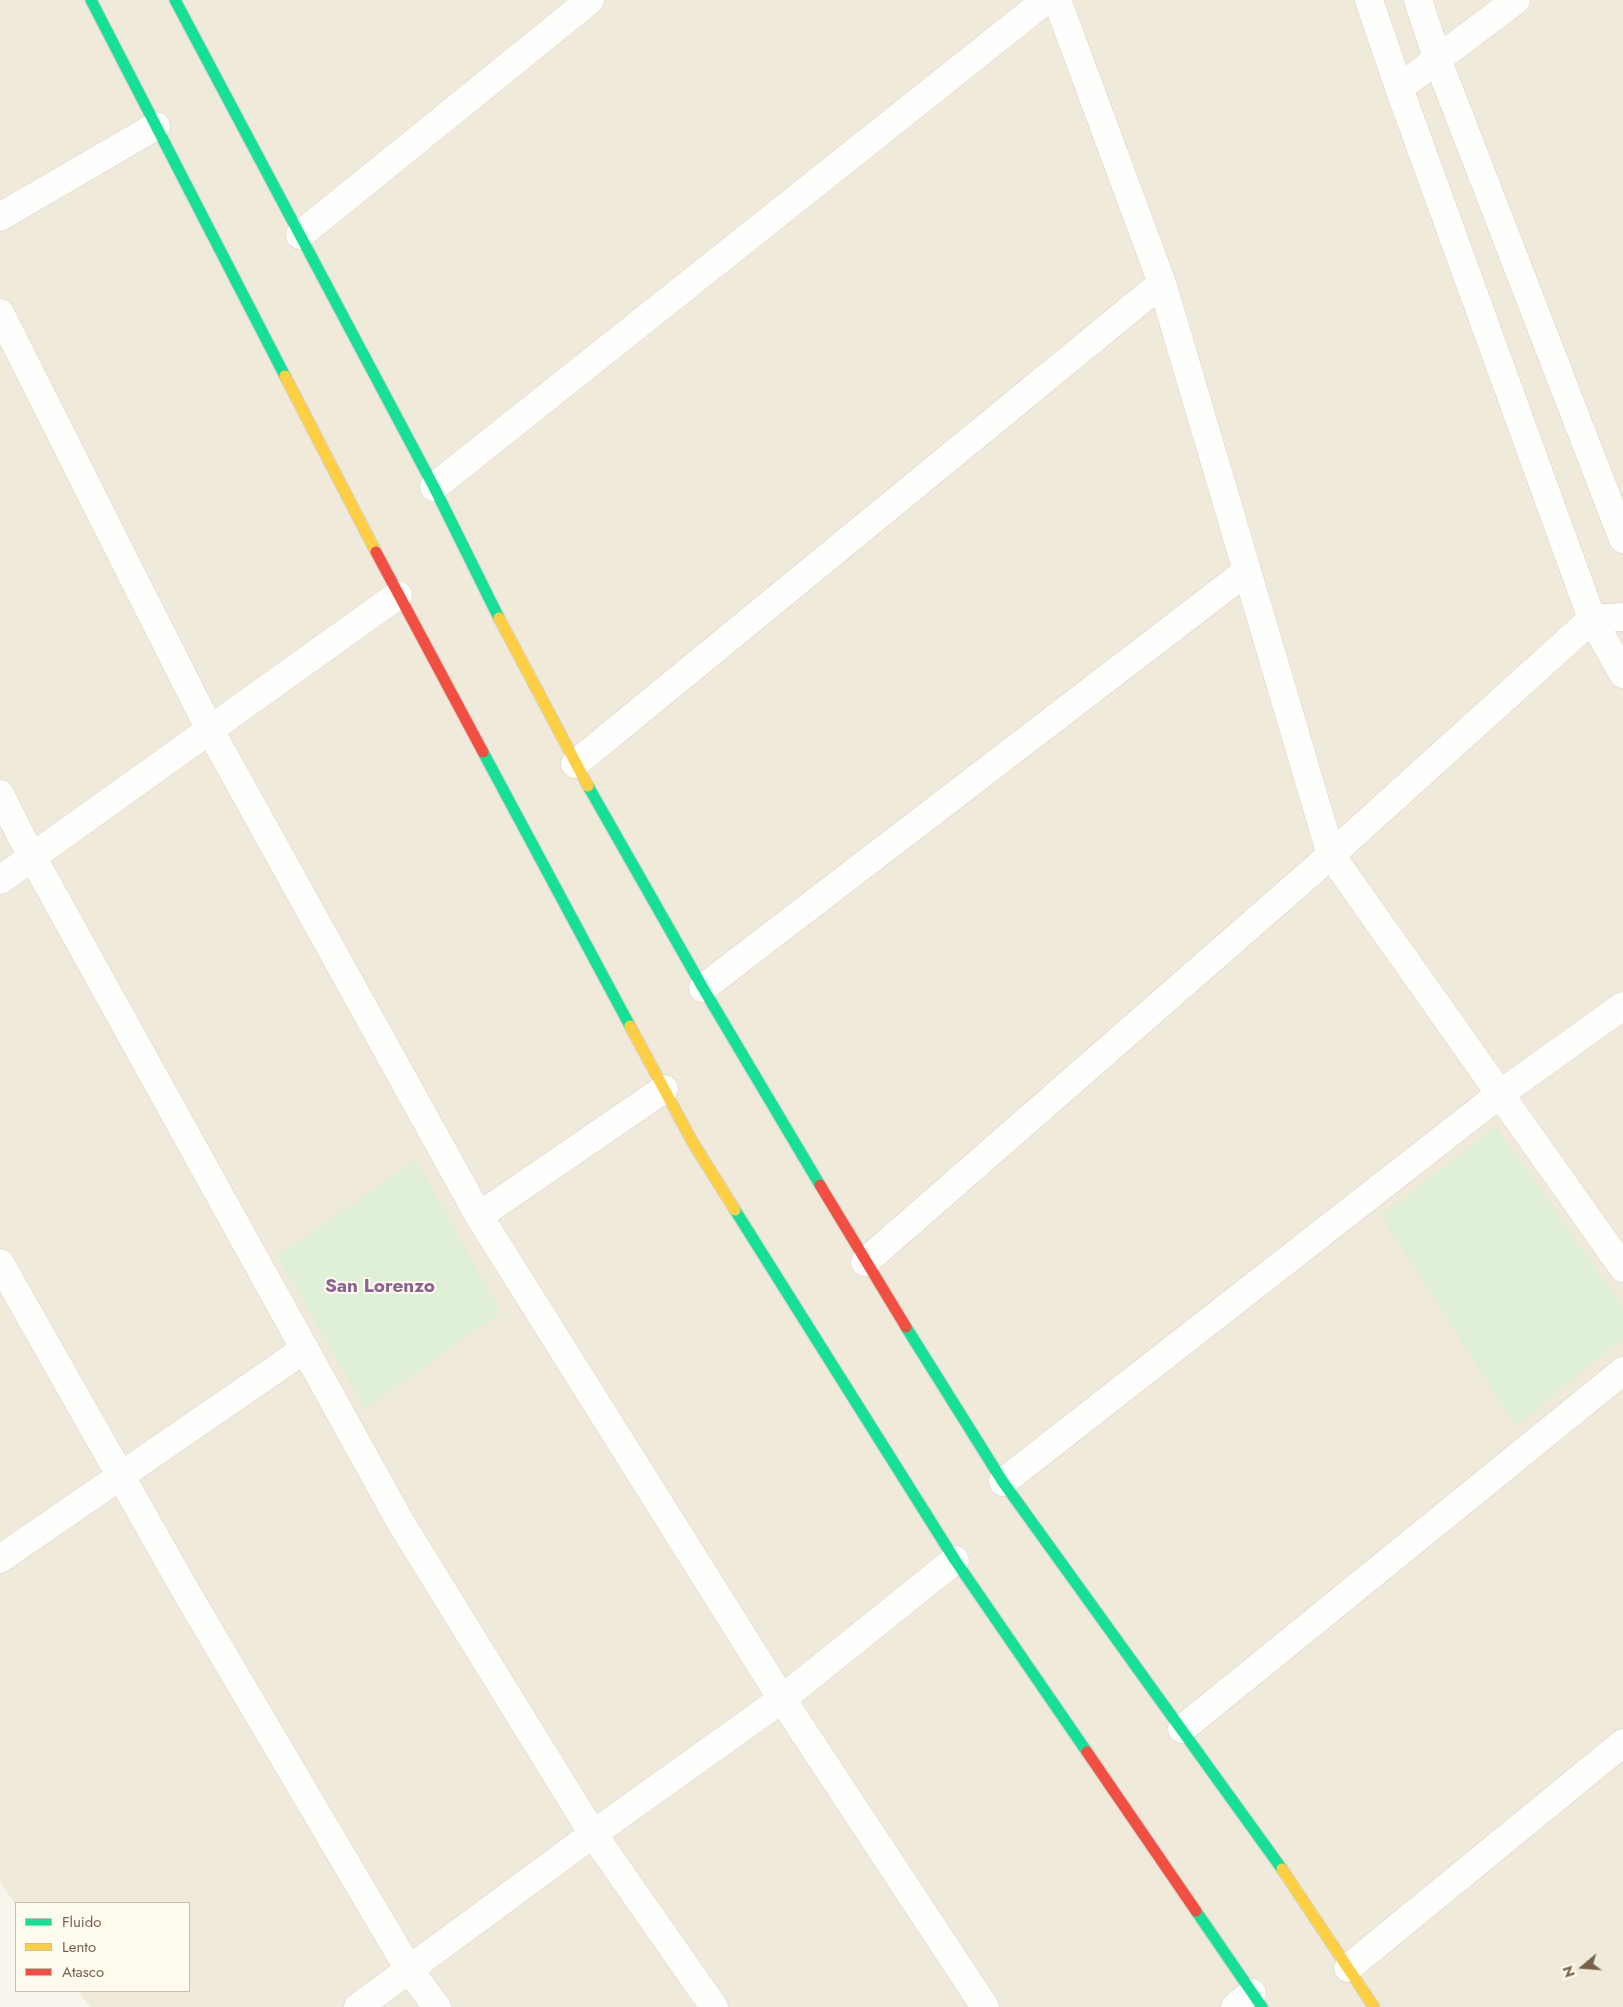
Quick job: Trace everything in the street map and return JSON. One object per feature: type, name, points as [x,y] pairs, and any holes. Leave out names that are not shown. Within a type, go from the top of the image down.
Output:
[{"type":"street","points":[[91,0],[398,595],[692,1141],[956,1560],[1250,2002]]},
{"type":"street","points":[[175,0],[434,487],[525,670],[575,764],[703,988],[865,1262],[1003,1482],[1273,1856],[1374,2007]]},
{"type":"street","points":[[300,235],[590,0]]},
{"type":"street","points":[[434,487],[1046,0]]},
{"type":"street","points":[[1057,0],[1162,283],[1331,855],[1623,1268]]},
{"type":"street","points":[[1369,0],[1399,88],[1592,619],[1623,674]]},
{"type":"street","points":[[1418,0],[1438,61],[1623,539]]},
{"type":"street","points":[[1399,88],[1438,61],[1516,0]]},
{"type":"street","points":[[0,217],[156,126]]},
{"type":"street","points":[[575,764],[1162,283]]},
{"type":"street","points":[[0,313],[210,730],[479,1216],[782,1699],[985,2007]]},
{"type":"street","points":[[703,988],[1247,572]]},
{"type":"street","points":[[0,880],[398,595]]},
{"type":"street","points":[[865,1262],[1331,855],[1592,619],[1623,617]]},
{"type":"street","points":[[0,794],[401,1523],[593,1834],[714,2007]]},
{"type":"street","points":[[1003,1482],[1500,1094],[1623,1006]]},
{"type":"street","points":[[479,1216],[664,1089]]},
{"type":"street","points":[[0,1263],[188,1594],[408,1968],[437,2007]]},
{"type":"street","points":[[0,1559],[305,1348]]},
{"type":"street","points":[[1182,1729],[1623,1371]]},
{"type":"street","points":[[358,2007],[408,1968],[782,1699],[956,1560]]},
{"type":"street","points":[[1348,1968],[1623,1743]]},
{"type":"shaded area","points":[[0,0],[1623,0],[1623,2007],[90,2007],[80,1992],[190,1992],[190,1902],[15,1902],[15,1904],[0,1882]]},
{"type":"green space","points":[[1496,1126],[1623,1308],[1623,1338],[1516,1426],[1381,1216]]},
{"type":"green space","points":[[416,1160],[501,1312],[365,1409],[277,1256]]},
{"type":"traffic: fast","points":[[91,0],[285,376]]},
{"type":"traffic: fast","points":[[175,0],[434,487],[499,618]]},
{"type":"traffic: fast","points":[[483,752],[630,1026]]},
{"type":"traffic: fast","points":[[588,786],[703,988],[820,1185]]},
{"type":"traffic: fast","points":[[735,1210],[955,1560],[1087,1752]]},
{"type":"traffic: fast","points":[[906,1327],[1003,1482],[1282,1869]]},
{"type":"traffic: fast","points":[[1196,1911],[1262,2007]]},
{"type":"traffic: slow","points":[[285,376],[376,552]]},
{"type":"traffic: slow","points":[[499,618],[588,786]]},
{"type":"traffic: slow","points":[[630,1026],[692,1141],[735,1210]]},
{"type":"traffic: slow","points":[[1282,1869],[1374,2007]]},
{"type":"traffic: jam","points":[[376,552],[483,752]]},
{"type":"traffic: jam","points":[[820,1185],[906,1327]]},
{"type":"traffic: jam","points":[[1087,1752],[1196,1911]]},
{"type":"district","name":"San Lorenzo","points":[[380,1287]]}]
